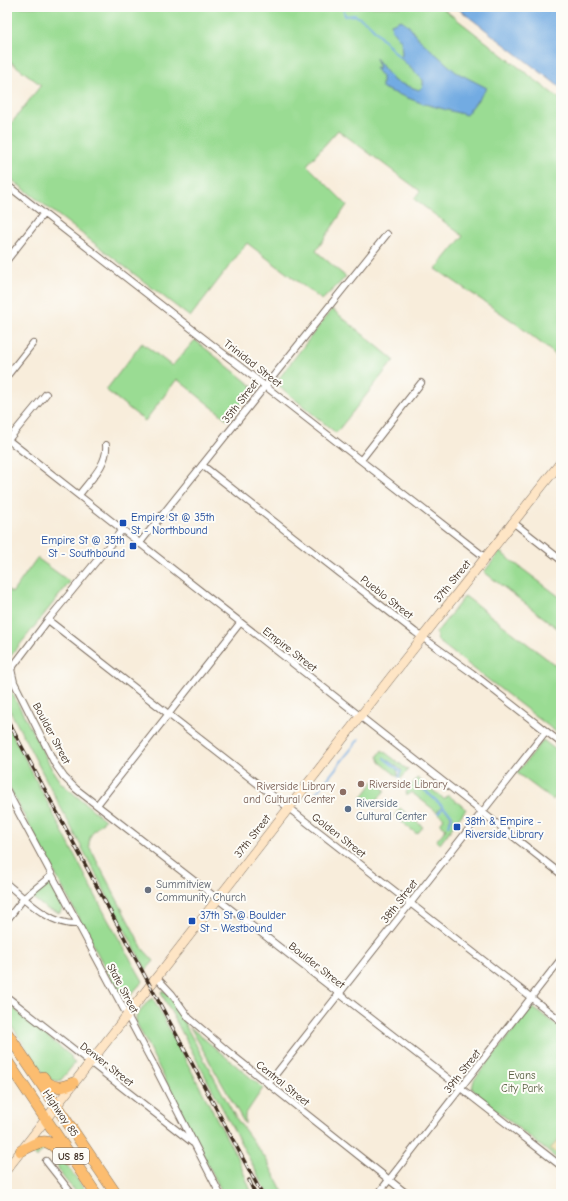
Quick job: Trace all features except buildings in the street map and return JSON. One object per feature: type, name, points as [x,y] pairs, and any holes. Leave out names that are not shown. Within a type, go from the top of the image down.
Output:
[{"type":"highway","points":[[7,1025],[47,1083],[51,1086],[59,1088],[73,1083]]},
{"type":"highway","name":"Highway 85","points":[[7,1033],[116,1194]]},
{"type":"highway","name":"Highway 85","points":[[7,1061],[95,1192]]},
{"type":"highway","points":[[21,1151],[41,1141],[46,1141],[60,1152],[84,1185],[95,1192]]},
{"type":"main road","name":"37th Street","points":[[7,1169],[422,638],[560,467]]},
{"type":"street","name":"Trinidad Street","points":[[7,185],[486,558]]},
{"type":"street","points":[[7,260],[44,213]]},
{"type":"street","name":"35th Street","points":[[139,544],[387,234]]},
{"type":"street","points":[[7,376],[33,343]]},
{"type":"street","points":[[361,460],[421,382]]},
{"type":"street","points":[[8,440],[46,394]]},
{"type":"street","name":"Empire Street","points":[[8,440],[561,874]]},
{"type":"street","points":[[79,495],[100,468],[106,453],[106,445]]},
{"type":"street","name":"Pueblo Street","points":[[202,465],[422,638],[561,743]]},
{"type":"street","points":[[514,523],[561,560]]},
{"type":"street","points":[[48,620],[122,530]]},
{"type":"street","name":"Boulder Street","points":[[48,620],[12,669],[14,682],[55,764],[64,777],[97,805],[218,900],[561,1166]]},
{"type":"street","name":"Golden Street","points":[[48,620],[561,1021]]},
{"type":"street","points":[[97,805],[240,623]]},
{"type":"street","name":"38th Street","points":[[268,1084],[546,731]]},
{"type":"street","name":"State Street","points":[[7,791],[220,1194]]},
{"type":"street","points":[[7,920],[24,898],[52,875]]},
{"type":"street","points":[[7,884],[55,920],[68,925],[78,924]]},
{"type":"street","name":"39th Street","points":[[378,1194],[561,959]]},
{"type":"street","name":"Central Street","points":[[156,978],[172,994],[190,1018],[268,1084],[407,1194]]},
{"type":"street","name":"Denver Street","points":[[7,997],[195,1145]]},
{"type":"street","points":[[46,1161],[72,1194]]},
{"type":"green space","points":[[7,7],[441,7],[561,100],[561,359],[514,322],[436,269],[463,236],[414,199],[420,191],[338,130],[307,165],[347,205],[316,251],[346,277],[322,300],[247,243],[190,317],[7,176],[7,129],[41,85],[7,59]]},
{"type":"green space","points":[[332,309],[394,360],[336,433],[280,387],[277,381]]},
{"type":"green space","points":[[195,340],[252,386],[251,391],[228,420],[177,379],[145,421],[106,390],[142,343],[172,366]]},
{"type":"green space","points":[[500,552],[561,598],[561,631],[484,572]]},
{"type":"green space","points":[[37,558],[70,582],[10,657],[7,665],[7,589],[12,593]]},
{"type":"green space","points":[[465,596],[559,668],[561,665],[561,725],[556,732],[438,641],[436,633]]},
{"type":"green space","points":[[7,683],[54,773],[61,783],[105,820],[91,835],[89,846],[143,949],[154,961],[146,970],[7,705]]},
{"type":"green space","points":[[7,724],[107,918],[143,981],[129,997],[119,994],[7,783]]},
{"type":"green space","points":[[543,740],[561,754],[561,790],[553,800],[517,773]]},
{"type":"green space","points":[[382,750],[408,770],[401,779],[399,777],[402,770],[383,757],[397,769],[398,777],[380,762],[378,756]]},
{"type":"green space","points":[[417,778],[444,799],[448,795],[466,809],[440,844],[436,841],[446,829],[440,824],[444,818],[438,813],[443,808],[450,814],[448,826],[453,816],[420,785],[419,786],[442,806],[437,812],[411,792],[407,796],[406,792]]},
{"type":"green space","points":[[374,781],[385,790],[373,806],[362,797]]},
{"type":"green space","points":[[400,808],[423,827],[417,834],[394,816]]},
{"type":"green space","points":[[49,881],[63,906],[60,913],[47,909],[30,896]]},
{"type":"green space","points":[[162,991],[166,992],[170,997],[236,1118],[266,1159],[284,1194],[268,1194],[161,993]]},
{"type":"green space","points":[[153,998],[239,1161],[252,1194],[223,1194],[136,1022],[136,1017],[148,1001]]},
{"type":"green space","points":[[7,1003],[72,1057],[71,1060],[75,1063],[60,1081],[48,1080],[7,1019]]},
{"type":"green space","name":"Evans City Park","points":[[532,1007],[561,1028],[561,1162],[477,1095],[472,1088],[474,1080]]},
{"type":"green space","points":[[190,1027],[263,1088],[245,1115],[245,1124]]},
{"type":"green space","points":[[46,1147],[60,1156],[88,1194],[78,1194],[65,1180],[58,1168],[56,1156],[53,1152],[44,1150],[38,1155],[37,1158],[33,1154],[39,1148]]},
{"type":"sand","points":[[561,1137],[561,1156],[550,1149]]},
{"type":"water","points":[[456,7],[561,7],[561,88]]},
{"type":"water","points":[[401,20],[407,24],[420,40],[456,72],[487,88],[466,115],[421,103],[382,88],[382,77],[375,68],[379,69],[376,58],[394,81],[419,90],[423,86],[423,80],[400,58],[402,55],[401,41],[392,30],[391,24]]},
{"type":"waterway","points":[[343,7],[345,16],[355,15],[369,24],[400,58]]},
{"type":"waterway","points":[[313,797],[359,739]]},
{"type":"waterway","points":[[384,758],[401,772]]},
{"type":"waterway","points":[[399,777],[400,771]]},
{"type":"waterway","points":[[419,785],[451,814],[452,818],[448,825]]},
{"type":"waterway","points":[[438,813],[443,807]]},
{"type":"railway","points":[[7,719],[262,1194]]},
{"type":"railway","points":[[249,1180],[255,1194]]},
{"type":"place","name":"Empire St @ 35th St - Northbound","points":[[123,523]]},
{"type":"place","name":"Empire St @ 35th St - Southbound","points":[[133,546]]},
{"type":"place","name":"Riverside Library","points":[[361,784]]},
{"type":"place","name":"Riverside Library and Cultural Center","points":[[343,792]]},
{"type":"place","name":"Riverside Cultural Center","points":[[348,809]]},
{"type":"place","name":"38th & Empire - Riverside Library","points":[[457,827]]},
{"type":"place","name":"Summitview Community Church","points":[[148,890]]},
{"type":"place","name":"37th St @ Boulder St - Westbound","points":[[192,921]]}]
